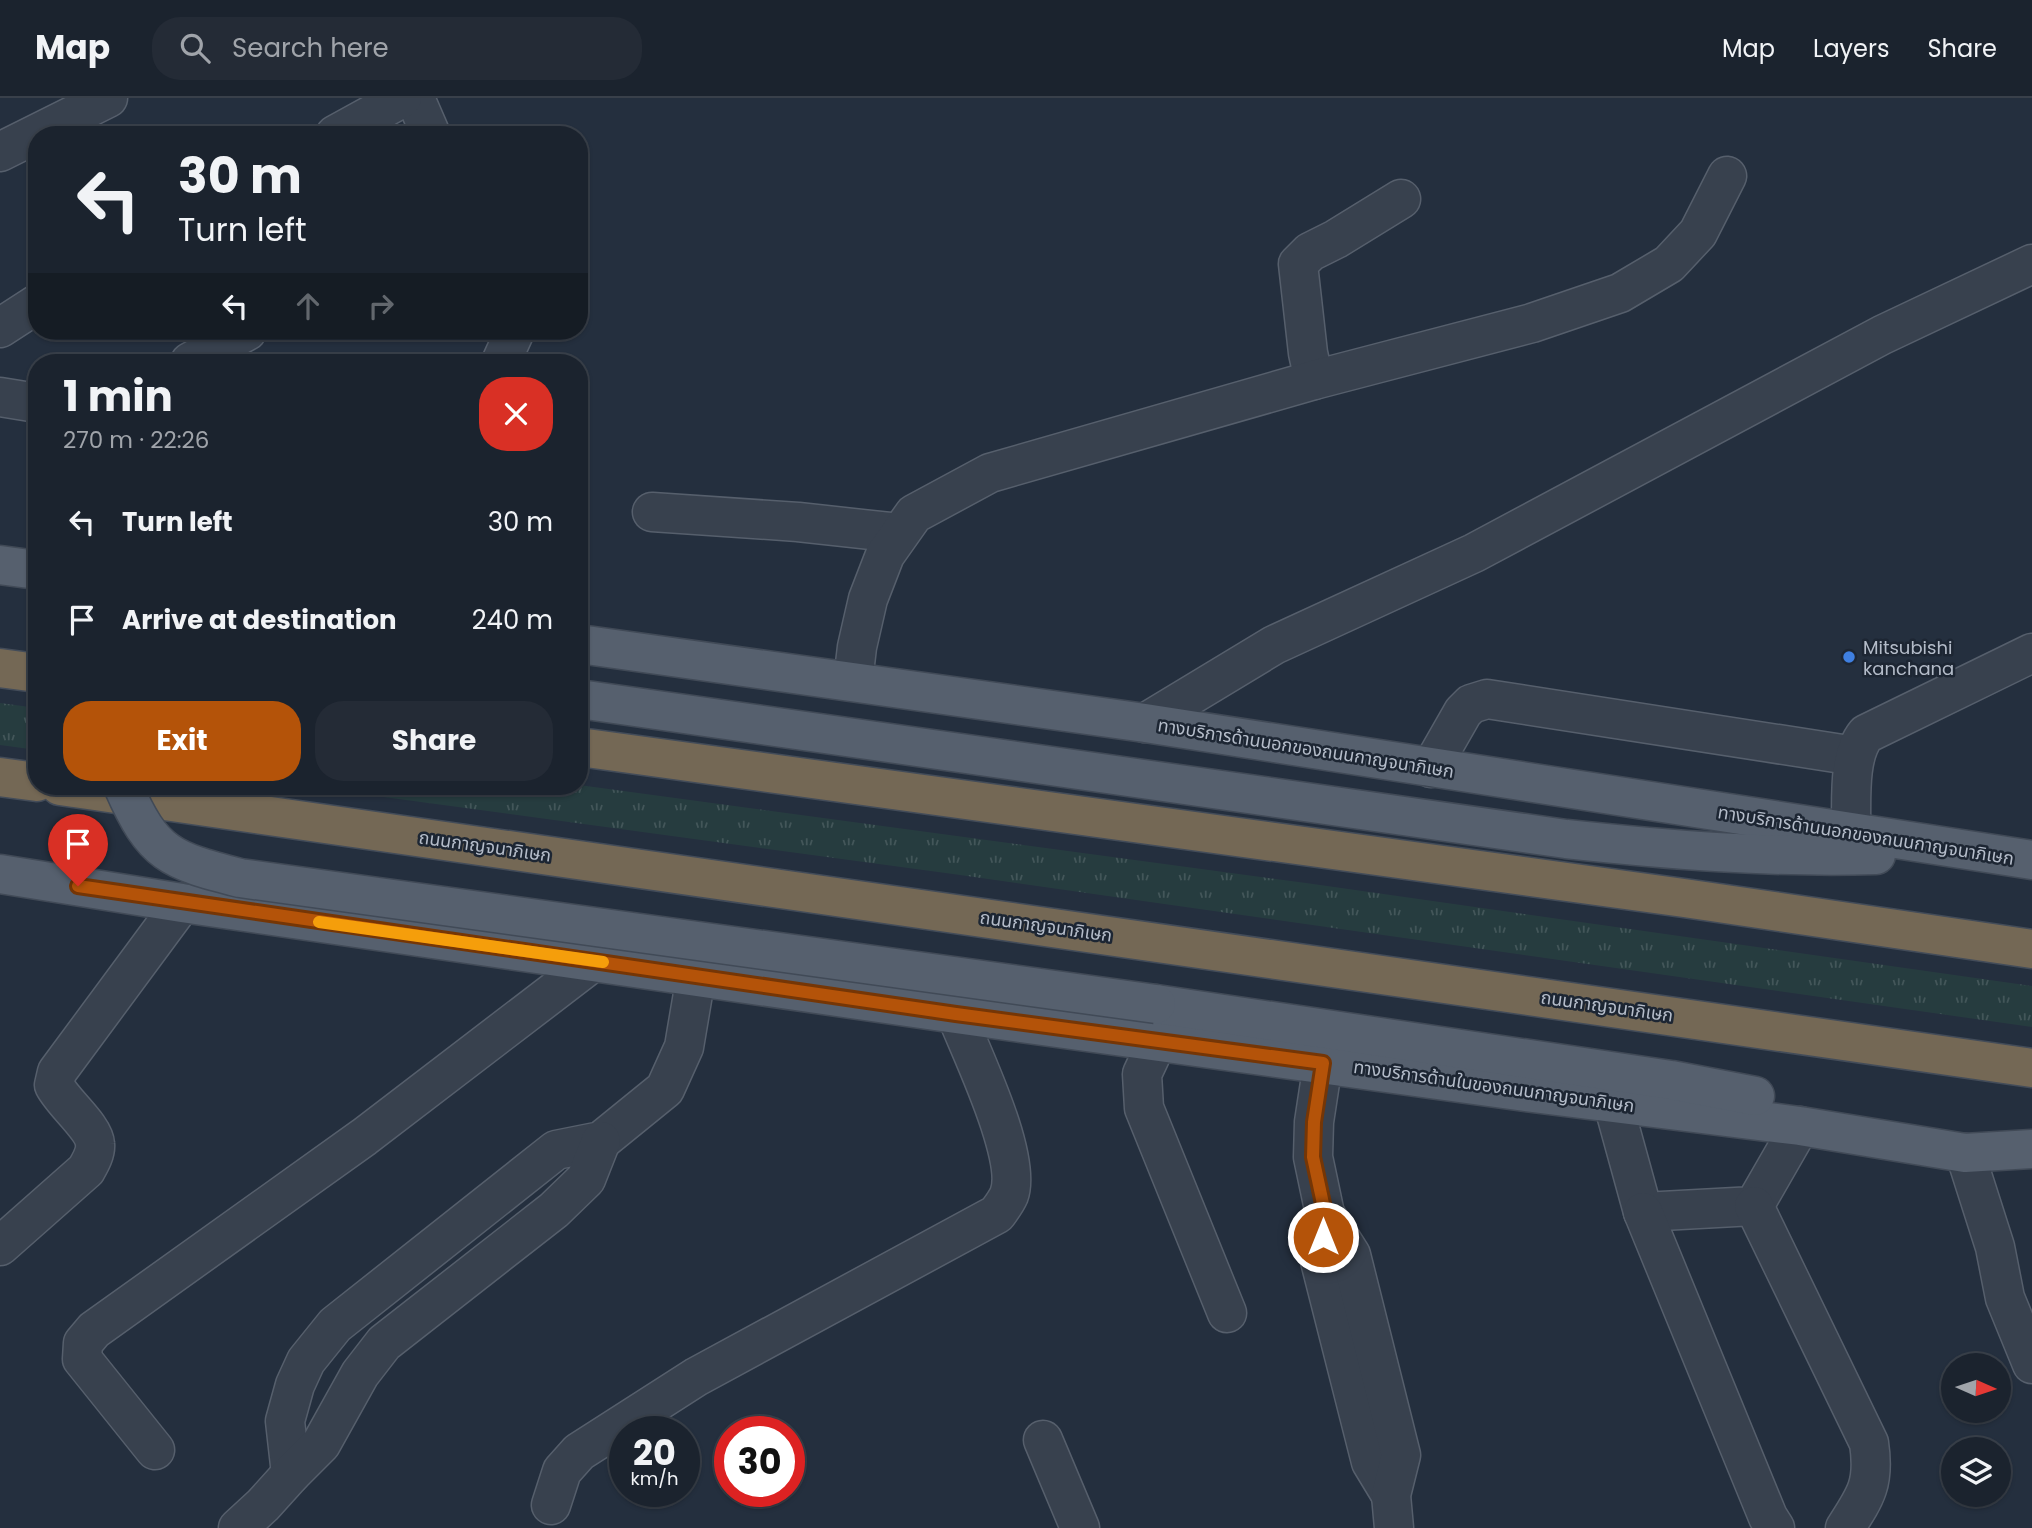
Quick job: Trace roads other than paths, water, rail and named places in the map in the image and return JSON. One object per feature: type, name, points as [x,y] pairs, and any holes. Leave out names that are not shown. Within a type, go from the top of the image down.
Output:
[{"type":"highway","points":[[0,668],[28,672]]},
{"type":"highway","points":[[588,748],[2032,949]]},
{"type":"highway","points":[[0,777],[28,781]]},
{"type":"highway","name":"ถนนกาญจนาภิเษก","points":[[123,795],[2032,1068]]},
{"type":"main road","points":[[0,565],[28,569]]},
{"type":"main road","name":"ทางบริการด้านนอกของถนนกาญจนาภิเษก","points":[[588,645],[1145,723],[2032,860]]},
{"type":"main road","points":[[588,700],[1566,839],[1675,851],[1767,856],[1980,851]]},
{"type":"main road","points":[[127,795],[138,819],[158,845],[176,859],[240,878],[1156,1004],[1671,1080],[2029,1148]]},
{"type":"main road","name":"ทางบริการด้านในของถนนกาญจนาภิเษก","points":[[0,874],[956,1014],[1800,1126],[1965,1153],[2029,1148]]},
{"type":"street","points":[[52,126],[108,98]]},
{"type":"street","points":[[351,126],[402,98]]},
{"type":"street","points":[[415,98],[427,126]]},
{"type":"street","points":[[0,152],[28,138]]},
{"type":"street","points":[[853,681],[857,647],[869,599],[885,555],[914,513],[990,473],[1314,380],[1532,323],[1620,293],[1668,264],[1698,233],[1727,176]]},
{"type":"street","points":[[1314,380],[1308,353],[1298,264],[1310,252],[1401,199]]},
{"type":"street","points":[[1145,723],[1274,645],[1474,552],[1882,335],[2032,264]]},
{"type":"street","points":[[0,328],[28,310]]},
{"type":"street","points":[[205,354],[230,340]]},
{"type":"street","points":[[0,397],[28,402]]},
{"type":"street","points":[[652,512],[798,522],[899,533]]},
{"type":"street","points":[[1851,832],[1855,756],[1858,744],[1866,734],[2032,653]]},
{"type":"street","points":[[1431,768],[1463,712],[1471,704],[1488,699],[1855,756]]},
{"type":"street","points":[[0,1246],[86,1170],[93,1157],[95,1143],[87,1126],[61,1099],[54,1085],[57,1072],[182,902]]},
{"type":"street","points":[[155,1450],[82,1359],[83,1343],[94,1331],[364,1138],[594,961]]},
{"type":"street","points":[[291,1474],[285,1422],[295,1385],[306,1361],[335,1325],[556,1150],[601,1141],[665,1089],[684,1047],[696,976]]},
{"type":"street","points":[[551,1505],[562,1471],[579,1452],[696,1377],[998,1214],[1010,1194],[1010,1162],[1000,1124],[956,1014]]},
{"type":"street","points":[[1157,1041],[1142,1074],[1144,1108],[1227,1313]]},
{"type":"street","points":[[1323,1063],[1314,1122],[1313,1157],[1325,1213],[1351,1255],[1401,1455],[1392,1511]]},
{"type":"street","points":[[1614,1102],[1643,1212],[1775,1528]]},
{"type":"street","points":[[1754,1206],[1800,1126]]},
{"type":"street","points":[[260,1520],[291,1474],[321,1444],[360,1374],[384,1343],[570,1195],[586,1179],[601,1141]]},
{"type":"street","points":[[1965,1153],[1995,1247],[2005,1298],[2032,1364]]},
{"type":"street","points":[[1643,1212],[1754,1206]]},
{"type":"street","points":[[1754,1206],[1869,1443],[1873,1468],[1864,1500],[1845,1528]]},
{"type":"street","points":[[1043,1440],[1080,1528]]},
{"type":"place","name":"Mitsubishi kanchana","points":[[1849,657]]}]
